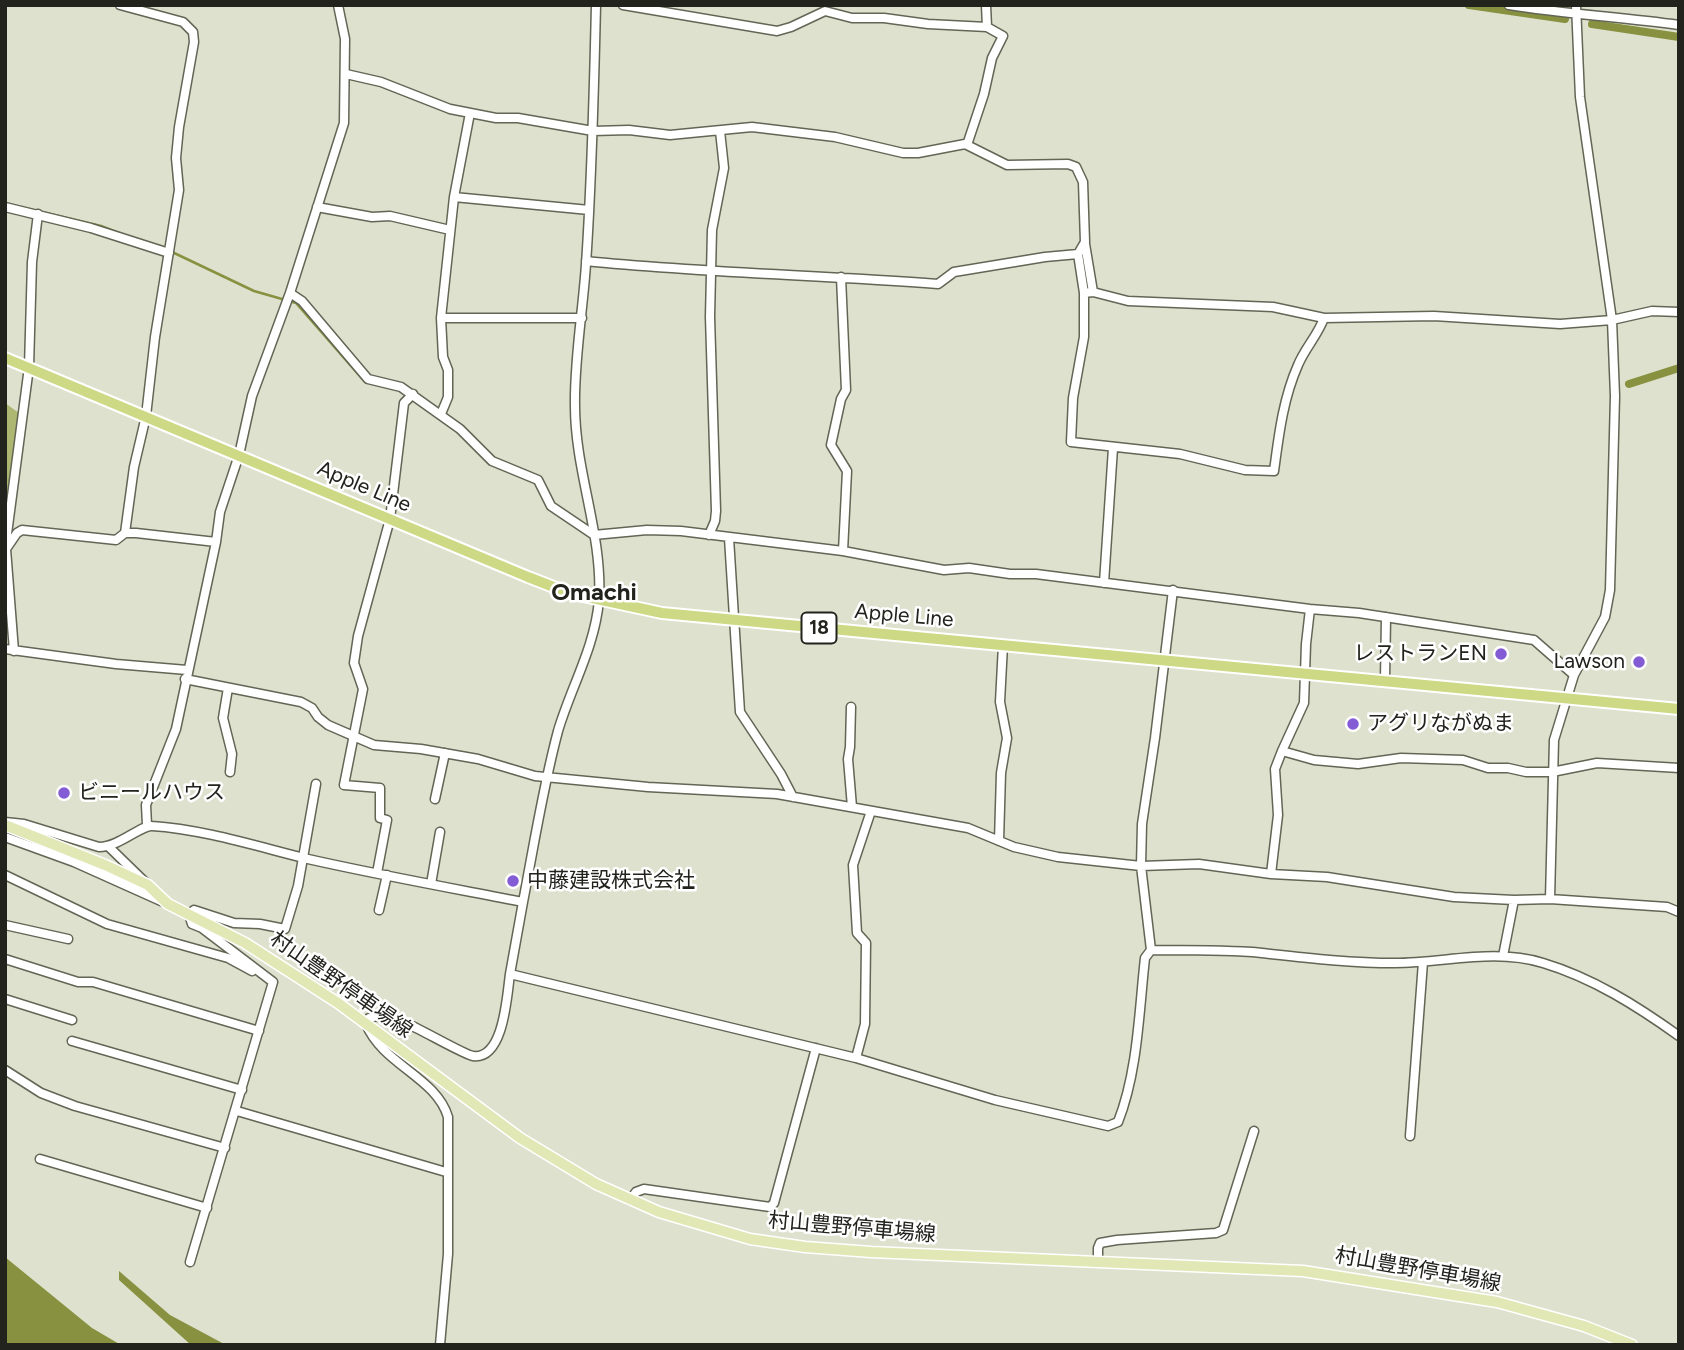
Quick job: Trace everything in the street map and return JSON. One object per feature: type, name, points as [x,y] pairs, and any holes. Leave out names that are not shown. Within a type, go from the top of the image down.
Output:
[{"type":"highway","name":"Apple Line","points":[[5,358],[569,593],[598,601],[733,620],[1679,709]]},
{"type":"main road","name":"村山豊野停車場線","points":[[5,823],[105,864],[148,885],[168,904],[245,943],[291,971],[520,1139],[576,1173],[630,1200],[685,1221],[737,1235],[805,1247],[1303,1271],[1497,1302],[1584,1326],[1632,1345]]},
{"type":"street","points":[[120,5],[160,10],[189,26],[194,41],[179,127],[176,158],[179,190],[146,416],[134,467],[125,533]]},
{"type":"street","points":[[147,825],[146,805],[176,729],[220,512],[239,455],[252,396],[290,293],[344,123],[345,39],[338,5]]},
{"type":"street","points":[[440,1345],[448,1254],[448,1117],[444,1105],[436,1095],[385,1052],[372,1037],[366,1024],[369,1018],[378,1015],[391,1017],[472,1056],[482,1055],[494,1046],[505,1009],[547,777],[566,705],[589,648],[598,601],[599,575],[580,463],[575,406],[589,210],[596,5]]},
{"type":"street","points":[[624,5],[777,31],[825,11],[852,18],[884,18],[928,24],[987,27],[1003,36],[992,58],[985,94],[967,145]]},
{"type":"street","points":[[986,5],[987,27]]},
{"type":"street","points":[[1509,5],[1562,14],[1576,9],[1679,25]]},
{"type":"street","points":[[1550,899],[1554,740],[1574,675],[1605,617],[1610,590],[1615,396],[1612,320],[1580,97],[1576,9]]},
{"type":"street","points":[[346,74],[382,82],[432,103],[470,113],[593,131],[629,130],[670,135],[752,127],[835,137],[903,153],[967,145],[1007,164],[1068,164],[1076,167],[1083,182],[1088,293],[1084,337],[1073,398],[1071,442],[1180,454],[1245,470],[1274,471],[1279,425],[1298,362],[1320,330],[1324,318]]},
{"type":"street","points":[[441,414],[448,397],[448,370],[443,357],[441,317],[454,197],[470,113]]},
{"type":"street","points":[[709,535],[716,511],[711,270],[714,218],[724,168],[720,131]]},
{"type":"street","points":[[454,197],[589,210]]},
{"type":"street","points":[[5,207],[92,228],[169,253]]},
{"type":"street","points":[[317,207],[372,217],[390,216],[450,230]]},
{"type":"street","points":[[38,214],[32,262],[29,367],[6,549],[10,650],[186,675],[228,688],[301,702],[312,708],[328,725],[386,747],[445,753],[547,777],[648,788],[737,791],[793,797],[968,828],[1014,847],[1058,857],[1141,866],[1199,864],[1271,874],[1327,877],[1454,897],[1550,899],[1667,907],[1679,912]]},
{"type":"street","points":[[1085,242],[1079,254],[1088,293]]},
{"type":"street","points":[[586,261],[657,268],[938,284],[954,272],[1079,254]]},
{"type":"street","points":[[841,277],[846,390],[841,399],[831,445],[847,471],[844,551]]},
{"type":"street","points":[[290,293],[302,301],[368,379],[401,387],[413,394],[441,414],[492,461],[538,480],[551,506],[594,535],[647,530],[709,535],[844,551],[944,570],[969,568],[1010,574],[1036,574],[1386,617],[1534,640],[1574,675]]},
{"type":"street","points":[[1088,293],[1128,301],[1273,307],[1324,318],[1434,316],[1560,324],[1612,320],[1652,311],[1679,312]]},
{"type":"street","points":[[441,317],[582,318]]},
{"type":"street","points":[[379,910],[387,820],[380,818],[380,788],[344,785],[363,689],[354,663],[358,636],[390,519],[404,403],[413,394]]},
{"type":"street","points":[[1104,583],[1113,448]]},
{"type":"street","points":[[6,549],[22,530],[116,540],[125,533],[216,542]]},
{"type":"street","points":[[729,538],[740,712],[793,797]]},
{"type":"street","points":[[510,974],[856,1058],[995,1100],[1108,1125],[1118,1122],[1136,1043],[1145,958],[1151,950],[1141,866],[1142,824],[1166,661],[1173,590]]},
{"type":"street","points":[[1271,874],[1278,815],[1275,769],[1304,703],[1310,609]]},
{"type":"street","points":[[1385,680],[1386,617]]},
{"type":"street","points":[[999,841],[1002,816],[1001,773],[1007,738],[1000,702],[1003,645]]},
{"type":"street","points":[[228,688],[223,718],[232,754],[230,772]]},
{"type":"street","points":[[852,707],[848,759],[852,807]]},
{"type":"street","points":[[1282,751],[1314,760],[1358,764],[1401,758],[1463,760],[1488,768],[1526,772],[1552,772],[1597,763],[1679,768]]},
{"type":"street","points":[[435,799],[445,753]]},
{"type":"street","points":[[273,982],[192,923],[189,914],[194,910],[234,923],[285,929],[287,927],[316,784]]},
{"type":"street","points":[[856,1058],[865,1024],[866,943],[857,933],[853,866],[871,811]]},
{"type":"street","points":[[5,823],[35,827],[99,847],[109,847],[147,825],[180,829],[523,902]]},
{"type":"street","points":[[430,884],[440,832]]},
{"type":"street","points":[[5,837],[74,862],[168,904]]},
{"type":"street","points":[[109,847],[148,885]]},
{"type":"street","points":[[5,875],[107,924],[228,958],[273,982]]},
{"type":"street","points":[[1503,956],[1514,900]]},
{"type":"street","points":[[5,925],[68,939]]},
{"type":"street","points":[[1151,950],[1249,952],[1394,963],[1503,956],[1543,963],[1587,981],[1622,998],[1679,1036]]},
{"type":"street","points":[[5,959],[78,982],[93,982],[259,1031]]},
{"type":"street","points":[[1410,1136],[1423,962]]},
{"type":"street","points":[[190,1262],[237,1111],[273,982]]},
{"type":"street","points":[[5,999],[72,1020]]},
{"type":"street","points":[[72,1041],[242,1090]]},
{"type":"street","points":[[630,1200],[636,1192],[644,1189],[770,1208],[774,1203],[816,1048]]},
{"type":"street","points":[[5,1070],[41,1093],[75,1106],[225,1148]]},
{"type":"street","points":[[237,1111],[446,1172]]},
{"type":"street","points":[[1098,1261],[1100,1244],[1117,1240],[1216,1233],[1223,1230],[1254,1131]]},
{"type":"street","points":[[40,1159],[207,1208]]},
{"type":"shaded area","points":[[5,403],[19,413],[5,529]]},
{"type":"shaded area","points":[[5,1257],[92,1328],[121,1345],[5,1345]]},
{"type":"shaded area","points":[[119,1271],[170,1315],[226,1345],[191,1345],[119,1280]]},
{"type":"waterway","points":[[1469,5],[1565,19]]},
{"type":"waterway","points":[[1592,24],[1679,37]]},
{"type":"waterway","points":[[29,209],[101,226],[124,235]]},
{"type":"waterway","points":[[170,251],[254,291],[296,303],[365,382]]},
{"type":"waterway","points":[[1629,384],[1679,368]]},
{"type":"place","name":"レストランEN","points":[[1501,654]]},
{"type":"place","name":"Lawson","points":[[1639,662]]},
{"type":"place","name":"アグリながぬま","points":[[1353,724]]},
{"type":"place","name":"ビニールハウス","points":[[64,793]]},
{"type":"place","name":"中藤建設株式会社","points":[[513,881]]},
{"type":"district","name":"Omachi","points":[[594,593]]}]
